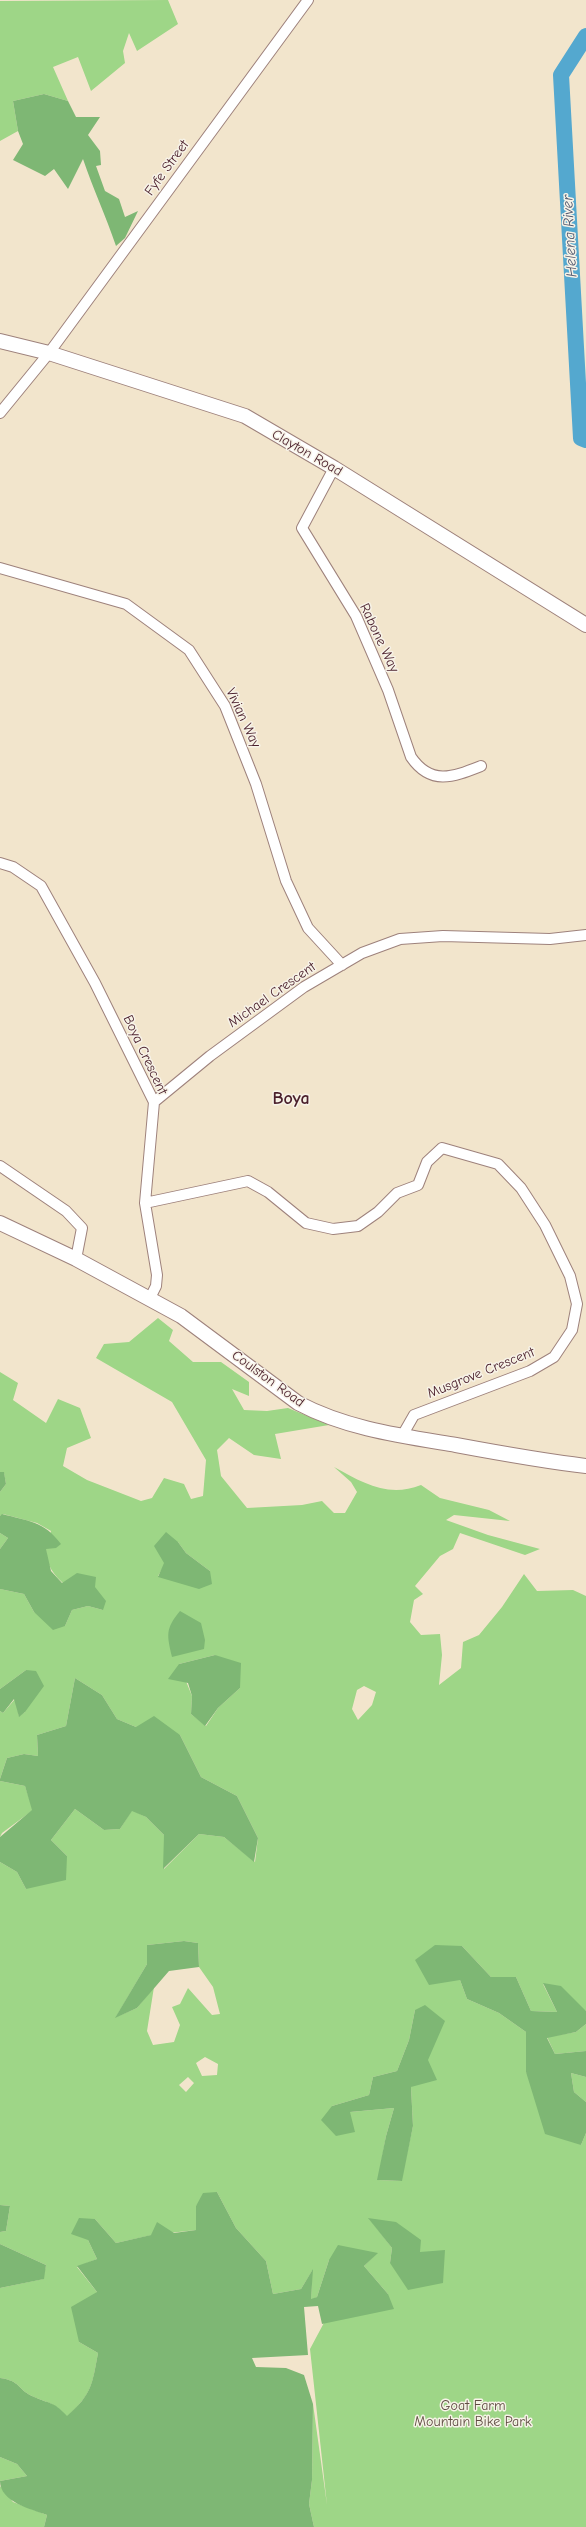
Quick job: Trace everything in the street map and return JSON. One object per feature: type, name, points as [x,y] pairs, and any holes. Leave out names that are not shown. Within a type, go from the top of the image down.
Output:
[{"type":"street","name":"Fyfe Street","points":[[0,413],[49,353],[308,0]]},
{"type":"street","name":"Clayton Road","points":[[0,341],[49,353],[245,416],[334,468],[586,625]]},
{"type":"street","name":"Rabone Way","points":[[334,468],[302,528],[356,616],[388,690],[411,757],[417,767],[426,774],[439,777],[459,774],[481,766]]},
{"type":"street","name":"Vivian Way","points":[[0,568],[126,604],[189,650],[225,706],[256,784],[286,881],[308,928],[342,965]]},
{"type":"street","name":"Boya Crescent","points":[[0,863],[13,867],[41,886],[96,983],[154,1102],[144,1203],[157,1274],[156,1286],[150,1298]]},
{"type":"street","name":"Michael Crescent","points":[[154,1102],[210,1056],[304,987],[362,954],[400,939],[443,936],[550,939],[586,935]]},
{"type":"street","name":"Musgrove Crescent","points":[[144,1203],[248,1181],[268,1192],[306,1223],[333,1228],[358,1226],[378,1212],[397,1193],[418,1185],[427,1162],[442,1148],[498,1164],[521,1188],[537,1213],[570,1276],[576,1304],[572,1330],[554,1357],[524,1373],[414,1415],[402,1436]]},
{"type":"street","points":[[0,1166],[66,1211],[82,1228],[76,1258]]},
{"type":"street","name":"Coulston Road","points":[[0,1223],[76,1258],[150,1298],[207,1334],[298,1403],[339,1422],[402,1436],[586,1466]]},
{"type":"green space","points":[[168,0],[178,24],[137,51],[129,33],[123,51],[125,63],[91,91],[78,57],[53,67],[68,101],[44,94],[13,101],[18,131],[0,141],[0,1]]},
{"type":"green space","points":[[44,94],[68,101],[76,117],[100,117],[88,135],[100,151],[101,165],[96,166],[105,191],[119,199],[125,217],[138,211],[125,238],[116,246],[83,159],[68,189],[54,169],[45,176],[13,160],[23,144],[18,131],[13,101]]},
{"type":"green space","name":"Goat Farm Mountain Bike Park","points":[[158,1318],[173,1330],[169,1341],[193,1362],[221,1362],[249,1382],[249,1396],[232,1389],[244,1410],[267,1411],[288,1408],[329,1425],[275,1434],[281,1459],[254,1455],[229,1438],[217,1450],[221,1476],[247,1508],[302,1505],[322,1501],[334,1513],[345,1513],[357,1492],[351,1482],[334,1467],[376,1487],[398,1490],[409,1489],[421,1485],[440,1498],[489,1510],[510,1521],[454,1515],[446,1520],[488,1535],[540,1549],[525,1555],[460,1533],[453,1549],[440,1556],[415,1586],[423,1594],[414,1600],[410,1622],[421,1635],[440,1634],[442,1655],[439,1685],[461,1668],[463,1642],[479,1635],[502,1607],[524,1574],[537,1591],[573,1590],[586,1596],[586,2011],[543,1984],[557,2012],[531,2011],[516,1977],[491,1977],[462,1946],[460,1980],[467,1999],[499,2013],[526,2032],[526,2072],[581,2145],[586,2133],[586,2527],[314,2527],[309,2504],[312,2480],[313,2404],[327,2505],[310,2349],[326,2319],[388,2294],[364,2266],[377,2253],[329,2260],[317,2297],[311,2300],[312,2271],[301,2289],[273,2294],[266,2261],[236,2228],[217,2192],[196,2206],[196,2230],[152,2235],[116,2243],[95,2219],[88,2240],[97,2259],[77,2267],[97,2292],[79,2342],[98,2353],[90,2388],[82,2402],[67,2417],[54,2405],[32,2396],[12,2381],[0,2378],[0,2288],[43,2279],[46,2265],[0,2244],[0,2232],[6,2231],[10,2206],[0,2205],[0,1862],[17,1872],[26,1889],[67,1856],[51,1840],[75,1809],[104,1830],[120,1829],[132,1810],[146,1817],[164,1835],[164,1869],[199,1834],[224,1837],[255,1862],[258,1838],[237,1796],[201,1777],[180,1735],[136,1727],[117,1719],[102,1695],[75,1678],[66,1726],[37,1735],[38,1756],[24,1754],[7,1758],[0,1779],[0,1711],[3,1713],[15,1699],[19,1716],[25,1712],[26,1670],[0,1689],[0,1589],[24,1594],[34,1612],[65,1626],[72,1610],[88,1606],[103,1610],[66,1586],[51,1570],[47,1560],[46,1549],[51,1531],[37,1523],[3,1514],[0,1516],[0,1492],[6,1484],[4,1473],[0,1472],[0,1372],[18,1383],[13,1400],[46,1423],[58,1399],[80,1408],[91,1438],[67,1448],[63,1466],[87,1480],[141,1501],[152,1498],[164,1478],[184,1484],[191,1499],[203,1496],[206,1460],[172,1402],[96,1358],[104,1344],[129,1342]],"holes":[[[178,1542],[186,1553],[210,1571],[158,1576]],[[215,1655],[240,1688],[218,1708],[206,1726],[191,1714],[192,1696],[179,1664]],[[364,1686],[376,1692],[372,1705],[358,1720],[352,1709],[357,1690]],[[184,1941],[198,1943],[199,1967],[213,1987],[220,2014],[212,2015],[188,1988],[180,2004],[172,2007],[180,2025],[174,2042],[153,2045],[147,2031],[154,1987],[137,2008],[116,2017],[147,1964],[147,1945]],[[415,2010],[428,2060],[411,2087],[413,2126],[401,2181],[378,2180],[386,2136],[394,2108],[350,2112],[332,2106],[369,2095],[373,2077],[397,2071],[409,2040]],[[205,2057],[218,2064],[217,2075],[202,2076],[196,2063]],[[188,2077],[194,2083],[186,2092],[179,2085]],[[369,2218],[420,2252],[390,2263],[392,2248]]]},
{"type":"green space","points":[[0,1472],[4,1472],[6,1484],[0,1492]]},
{"type":"green space","points":[[2,1514],[35,1523],[42,1526],[55,1536],[61,1544],[56,1548],[46,1549],[51,1571],[62,1583],[77,1573],[96,1577],[95,1587],[106,1601],[103,1610],[88,1606],[72,1610],[65,1626],[53,1630],[34,1612],[24,1594],[0,1589],[0,1549],[8,1538],[0,1533],[0,1516]]},
{"type":"green space","points":[[166,1532],[178,1542],[186,1553],[210,1571],[212,1584],[199,1589],[158,1577],[164,1563],[154,1546]]},
{"type":"green space","points":[[0,1533],[8,1538],[0,1549]]},
{"type":"green space","points":[[180,1611],[201,1623],[205,1640],[204,1649],[172,1657],[168,1632],[175,1617]]},
{"type":"green space","points":[[215,1655],[241,1663],[240,1688],[218,1708],[205,1726],[191,1714],[192,1696],[188,1683],[168,1679],[179,1664]]},
{"type":"green space","points":[[26,1670],[36,1671],[44,1686],[25,1712],[19,1717],[14,1699],[3,1713],[0,1711],[0,1689]]},
{"type":"green space","points":[[75,1678],[102,1695],[117,1719],[136,1727],[154,1716],[180,1735],[201,1777],[237,1796],[258,1838],[254,1862],[224,1837],[199,1834],[163,1869],[164,1835],[146,1817],[132,1811],[120,1829],[104,1830],[75,1809],[51,1840],[67,1856],[66,1880],[26,1889],[17,1872],[0,1862],[0,1837],[32,1810],[25,1786],[0,1781],[0,1779],[7,1758],[24,1754],[38,1756],[37,1735],[66,1726]]},
{"type":"green space","points":[[0,1781],[25,1786],[33,1810],[2,1833],[0,1837]]},
{"type":"green space","points":[[184,1941],[198,1943],[199,1967],[169,1971],[137,2008],[115,2018],[147,1964],[147,1945]]},
{"type":"green space","points":[[435,1945],[462,1946],[491,1977],[516,1977],[531,2011],[557,2012],[543,1983],[561,1986],[586,2011],[586,2024],[576,2032],[547,2038],[555,2054],[586,2051],[586,2077],[571,2073],[574,2092],[586,2102],[586,2133],[581,2145],[545,2134],[526,2072],[526,2032],[499,2013],[467,1999],[460,1980],[429,1985],[415,1960]]},
{"type":"green space","points":[[425,2005],[445,2021],[428,2060],[437,2080],[411,2087],[413,2126],[402,2181],[377,2180],[386,2136],[394,2108],[350,2112],[355,2132],[336,2136],[321,2120],[332,2106],[369,2095],[373,2077],[397,2071],[409,2040],[415,2010]]},
{"type":"green space","points":[[586,2024],[586,2051],[555,2054],[547,2037],[576,2032]]},
{"type":"green space","points":[[571,2073],[586,2077],[586,2102],[574,2092]]},
{"type":"green space","points":[[217,2192],[236,2228],[266,2261],[273,2294],[301,2289],[313,2269],[311,2299],[317,2297],[329,2260],[338,2245],[378,2253],[364,2266],[388,2294],[394,2309],[322,2324],[318,2306],[304,2307],[308,2355],[252,2358],[256,2367],[286,2368],[304,2375],[313,2404],[312,2480],[309,2504],[314,2527],[44,2527],[47,2515],[18,2504],[5,2494],[1,2488],[0,2481],[27,2476],[17,2464],[0,2457],[0,2378],[12,2381],[27,2393],[38,2399],[51,2403],[67,2416],[82,2401],[90,2388],[98,2353],[79,2342],[71,2307],[97,2292],[77,2266],[97,2259],[88,2240],[71,2234],[79,2218],[95,2219],[116,2243],[151,2235],[157,2222],[174,2233],[196,2230],[196,2206],[203,2193]]},
{"type":"green space","points":[[0,2205],[10,2206],[6,2231],[0,2232]]},
{"type":"green space","points":[[368,2218],[396,2222],[421,2240],[420,2252],[445,2250],[443,2283],[408,2290],[390,2263],[392,2248]]},
{"type":"green space","points":[[0,2244],[46,2265],[44,2279],[0,2288]]},
{"type":"green space","points":[[0,2457],[17,2464],[27,2476],[0,2481]]},
{"type":"green space","points":[[0,2486],[13,2502],[47,2515],[44,2527],[0,2527]]},
{"type":"waterway","name":"Helena River","points":[[586,36],[561,75],[581,438],[586,440]]},
{"type":"district","name":"Boya","points":[[291,1099]]}]
